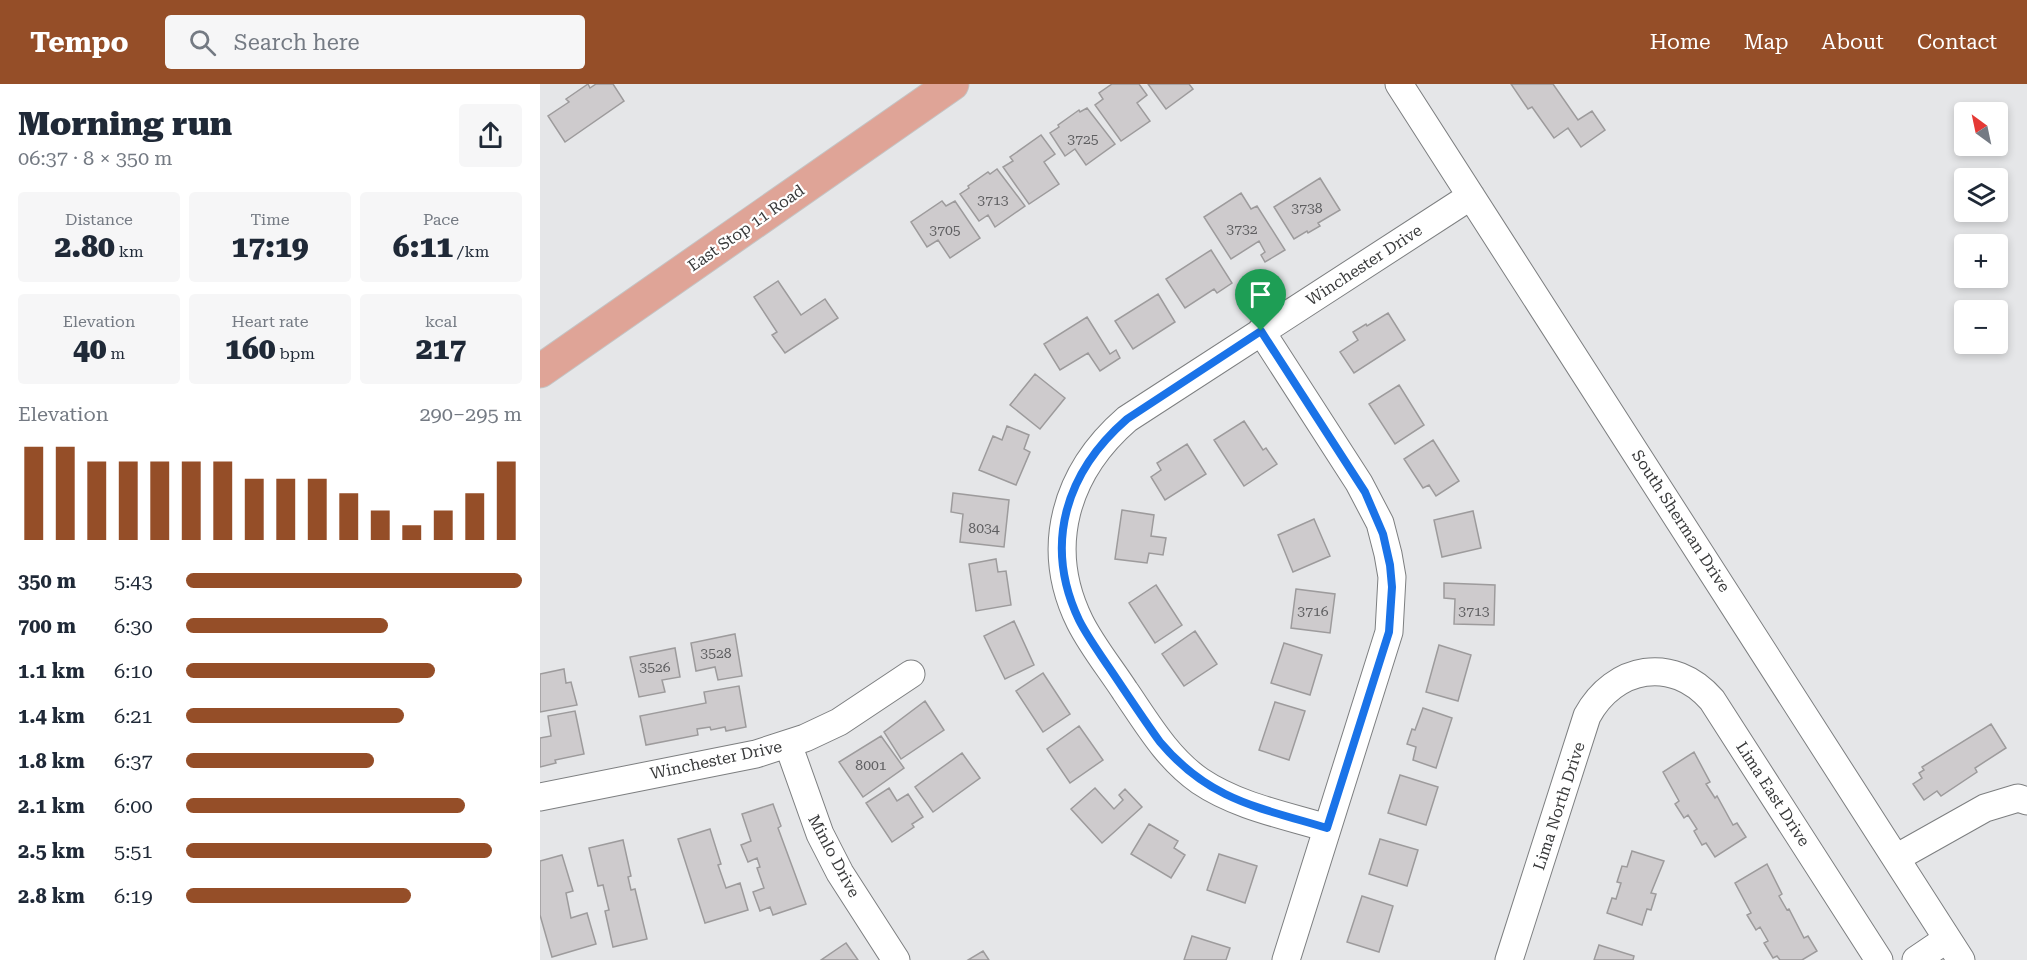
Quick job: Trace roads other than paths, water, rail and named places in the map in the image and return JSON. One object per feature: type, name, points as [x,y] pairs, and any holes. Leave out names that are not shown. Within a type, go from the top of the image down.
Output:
[{"type":"main road","name":"East Stop 11 Road","points":[[540,371],[952,84]]},
{"type":"street","name":"South Sherman Drive","points":[[1399,84],[1954,950]]},
{"type":"street","name":"Winchester Drive","points":[[1327,828],[1248,804],[1218,792],[1199,780],[1160,742],[1091,641],[1072,602],[1062,557],[1066,512],[1077,480],[1087,464],[1110,434],[1127,419],[1471,196]]},
{"type":"street","points":[[1261,331],[1365,492],[1383,534],[1392,587],[1389,632],[1286,960]]},
{"type":"street","name":"Lima East Drive","points":[[1636,674],[1656,672],[1675,675],[1699,687],[1712,700],[1879,960]]},
{"type":"street","name":"Winchester Drive","points":[[540,796],[756,754],[788,744],[839,722],[911,674]]},
{"type":"street","name":"Lima North Drive","points":[[1509,960],[1587,716],[1594,703],[1610,687],[1636,674]]},
{"type":"street","name":"Minlo Drive","points":[[788,744],[816,824],[831,857],[896,960]]},
{"type":"street","points":[[1896,858],[1984,808],[2018,798],[2027,801]]},
{"type":"street","points":[[1916,960],[1954,950]]}]
